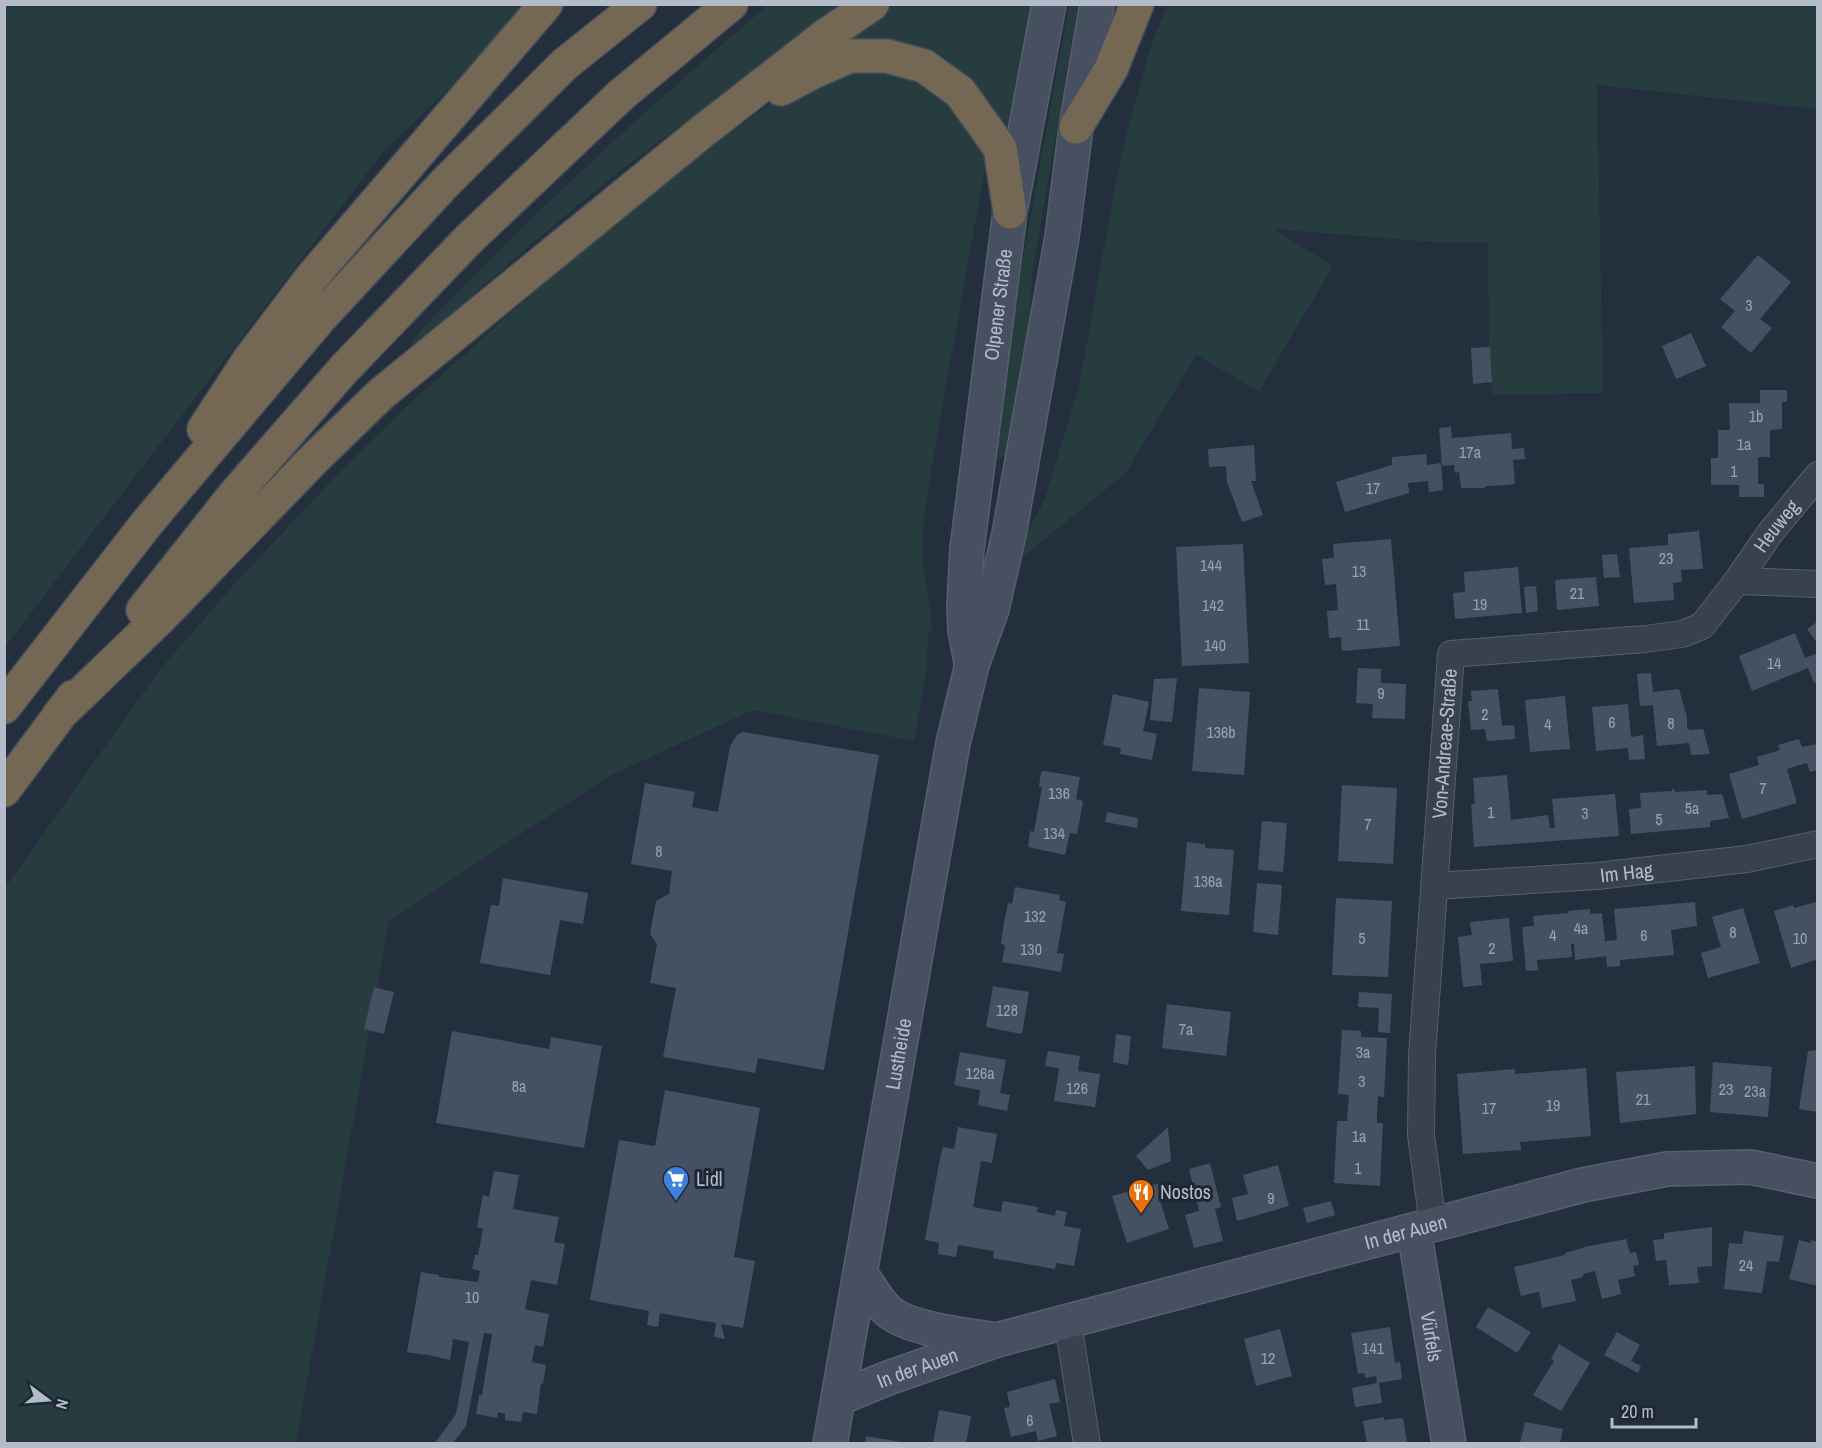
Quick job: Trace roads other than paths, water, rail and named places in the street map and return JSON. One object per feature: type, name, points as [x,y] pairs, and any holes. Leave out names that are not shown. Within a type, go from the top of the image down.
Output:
[{"type":"highway","points":[[147,523],[194,443],[249,360],[305,286],[546,4]]},
{"type":"highway","points":[[4,707],[147,523],[320,318],[445,183],[566,64],[640,4]]},
{"type":"highway","points":[[4,790],[59,715],[235,494],[344,369],[468,240],[621,95],[731,4]]},
{"type":"highway","points":[[59,715],[162,616],[315,458],[381,394],[703,131],[825,36],[872,4]]},
{"type":"highway","points":[[1076,127],[1111,69],[1137,4]]},
{"type":"highway","points":[[703,131],[813,72],[850,56],[887,56],[924,66],[960,92],[1000,148],[1010,212]]},
{"type":"main road","name":"Olpener Straße","points":[[964,606],[967,549],[1010,212],[1049,4]]},
{"type":"main road","points":[[1076,127],[1097,4]]},
{"type":"main road","name":"Lustheide","points":[[830,1443],[953,743],[972,665],[992,609],[1010,534],[1062,237],[1076,127]]},
{"type":"main road","name":"Lustheide","points":[[964,606],[965,630],[972,665]]},
{"type":"main road","name":"In der Auen","points":[[839,1398],[888,1378],[998,1340],[1583,1185],[1667,1169],[1750,1167],[1818,1180]]},
{"type":"main road","name":"Vürfels","points":[[1424,1227],[1449,1443]]},
{"type":"main road","name":"In der Auen","points":[[860,1273],[887,1310],[896,1316],[925,1327],[998,1340]]},
{"type":"street","name":"Heuweg","points":[[1737,581],[1770,533],[1818,475]]},
{"type":"street","points":[[1737,581],[1818,584]]},
{"type":"street","name":"Von-Andreae-Straße","points":[[1424,1227],[1421,1135],[1422,1055],[1451,654],[1682,634],[1702,626],[1737,581]]},
{"type":"street","name":"Im Hag","points":[[1435,886],[1609,874],[1746,859],[1818,844]]},
{"type":"street","points":[[1068,1323],[1087,1443]]},
{"type":"place","name":"Lidl","points":[[676,1202]]},
{"type":"place","name":"Nostos","points":[[1141,1215]]}]
